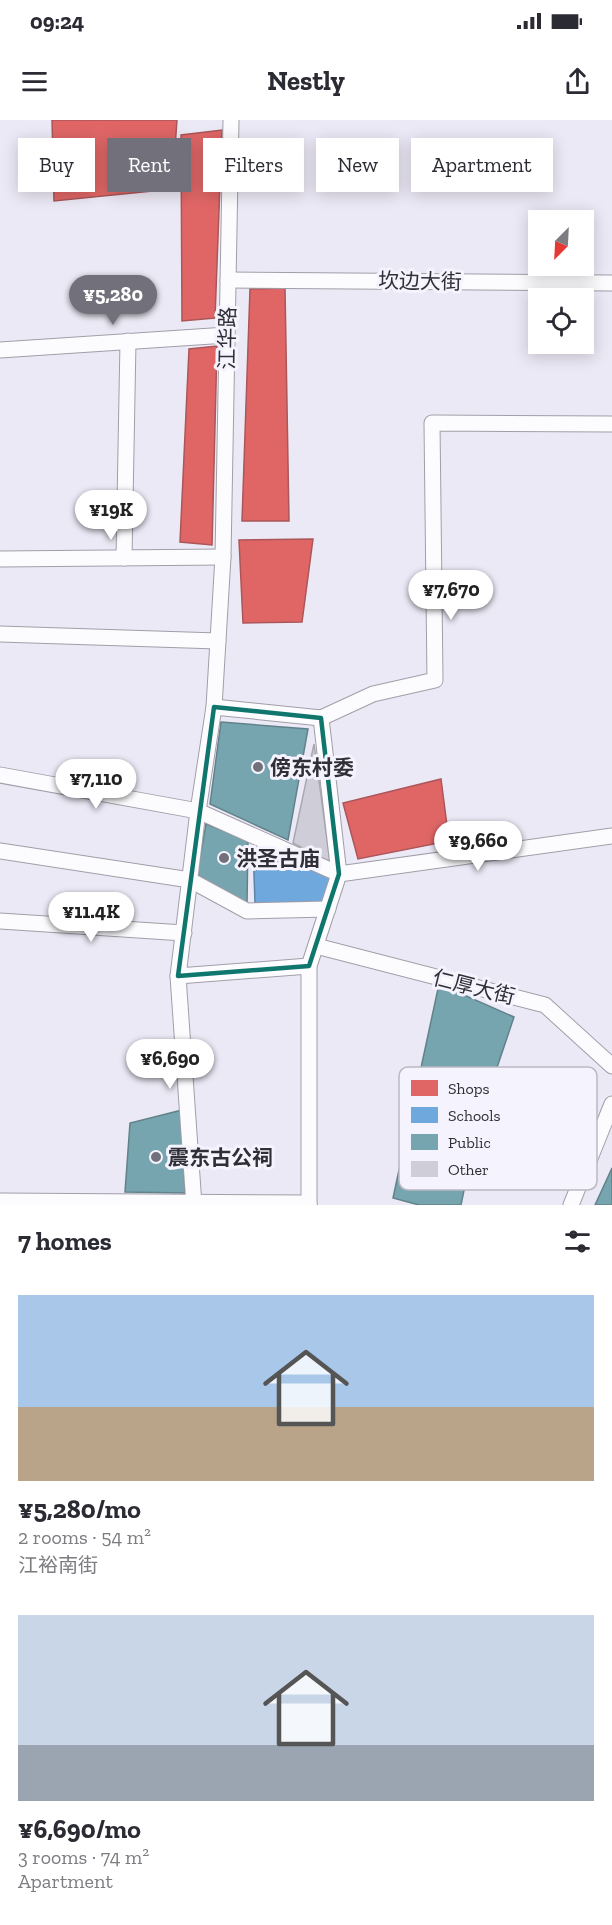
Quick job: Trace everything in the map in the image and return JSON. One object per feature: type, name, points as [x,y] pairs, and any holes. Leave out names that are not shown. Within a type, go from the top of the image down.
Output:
[{"type":"street","name":"江华路","points":[[194,1204],[178,976],[198,811],[214,707],[223,556],[231,120]]},
{"type":"street","name":"坎边大街","points":[[228,280],[612,283]]},
{"type":"street","points":[[0,350],[227,335]]},
{"type":"street","points":[[124,558],[128,341]]},
{"type":"street","points":[[214,707],[321,718],[372,694],[435,680],[432,423],[612,424]]},
{"type":"street","points":[[0,559],[223,556]]},
{"type":"street","points":[[0,634],[218,641]]},
{"type":"street","points":[[0,1201],[309,1204],[309,966],[339,874],[321,718]]},
{"type":"street","points":[[0,776],[198,811],[339,874],[612,836]]},
{"type":"street","points":[[0,851],[190,880],[247,911],[328,909]]},
{"type":"street","points":[[0,921],[183,933]]},
{"type":"street","name":"仁厚大街","points":[[316,946],[545,1005],[612,1066]]},
{"type":"street","points":[[178,976],[309,966]]},
{"type":"street","points":[[597,1141],[612,1104]]},
{"type":"street","points":[[571,1205],[577,1190]]},
{"type":"highlighted area","points":[[214,707],[321,718],[339,874],[309,966],[178,976]]},
{"type":"building: Shops","points":[[52,120],[177,120],[176,138],[107,138],[107,192],[142,192],[54,201],[54,192],[95,192],[95,138],[52,138]]},
{"type":"building: Shops","points":[[222,130],[222,138],[203,138],[203,192],[220,192],[215,318],[182,321],[181,192],[191,192],[191,138],[181,138],[181,135]]},
{"type":"building: Shops","points":[[285,288],[289,521],[242,521],[250,289]]},
{"type":"building: Shops","points":[[217,346],[212,545],[180,542],[189,349]]},
{"type":"building: Shops","points":[[313,539],[302,622],[243,623],[239,540]]},
{"type":"building: Shops","points":[[441,779],[449,841],[358,859],[343,803]]},
{"type":"building: Schools","points":[[253,846],[333,878],[322,902],[255,903]]},
{"type":"building: Public","name":"傍东村委","points":[[221,722],[308,729],[288,840],[210,804]]},
{"type":"building: Public","name":"洪圣古庙","points":[[206,824],[248,840],[247,904],[197,875]]},
{"type":"building: Public","points":[[439,984],[514,1017],[497,1067],[421,1067]]},
{"type":"building: Public","name":"震东古公祠","points":[[182,1110],[185,1193],[125,1192],[130,1123]]},
{"type":"building: Public","points":[[612,1168],[612,1205],[595,1205]]},
{"type":"building: Public","points":[[399,1170],[399,1190],[464,1190],[461,1205],[419,1205],[393,1198]]},
{"type":"building: Other","points":[[314,744],[330,862],[293,843]]},
{"type":"place","name":"傍东村委","points":[[258,767]]},
{"type":"place","name":"洪圣古庙","points":[[224,858]]},
{"type":"place","name":"震东古公祠","points":[[156,1157]]}]
